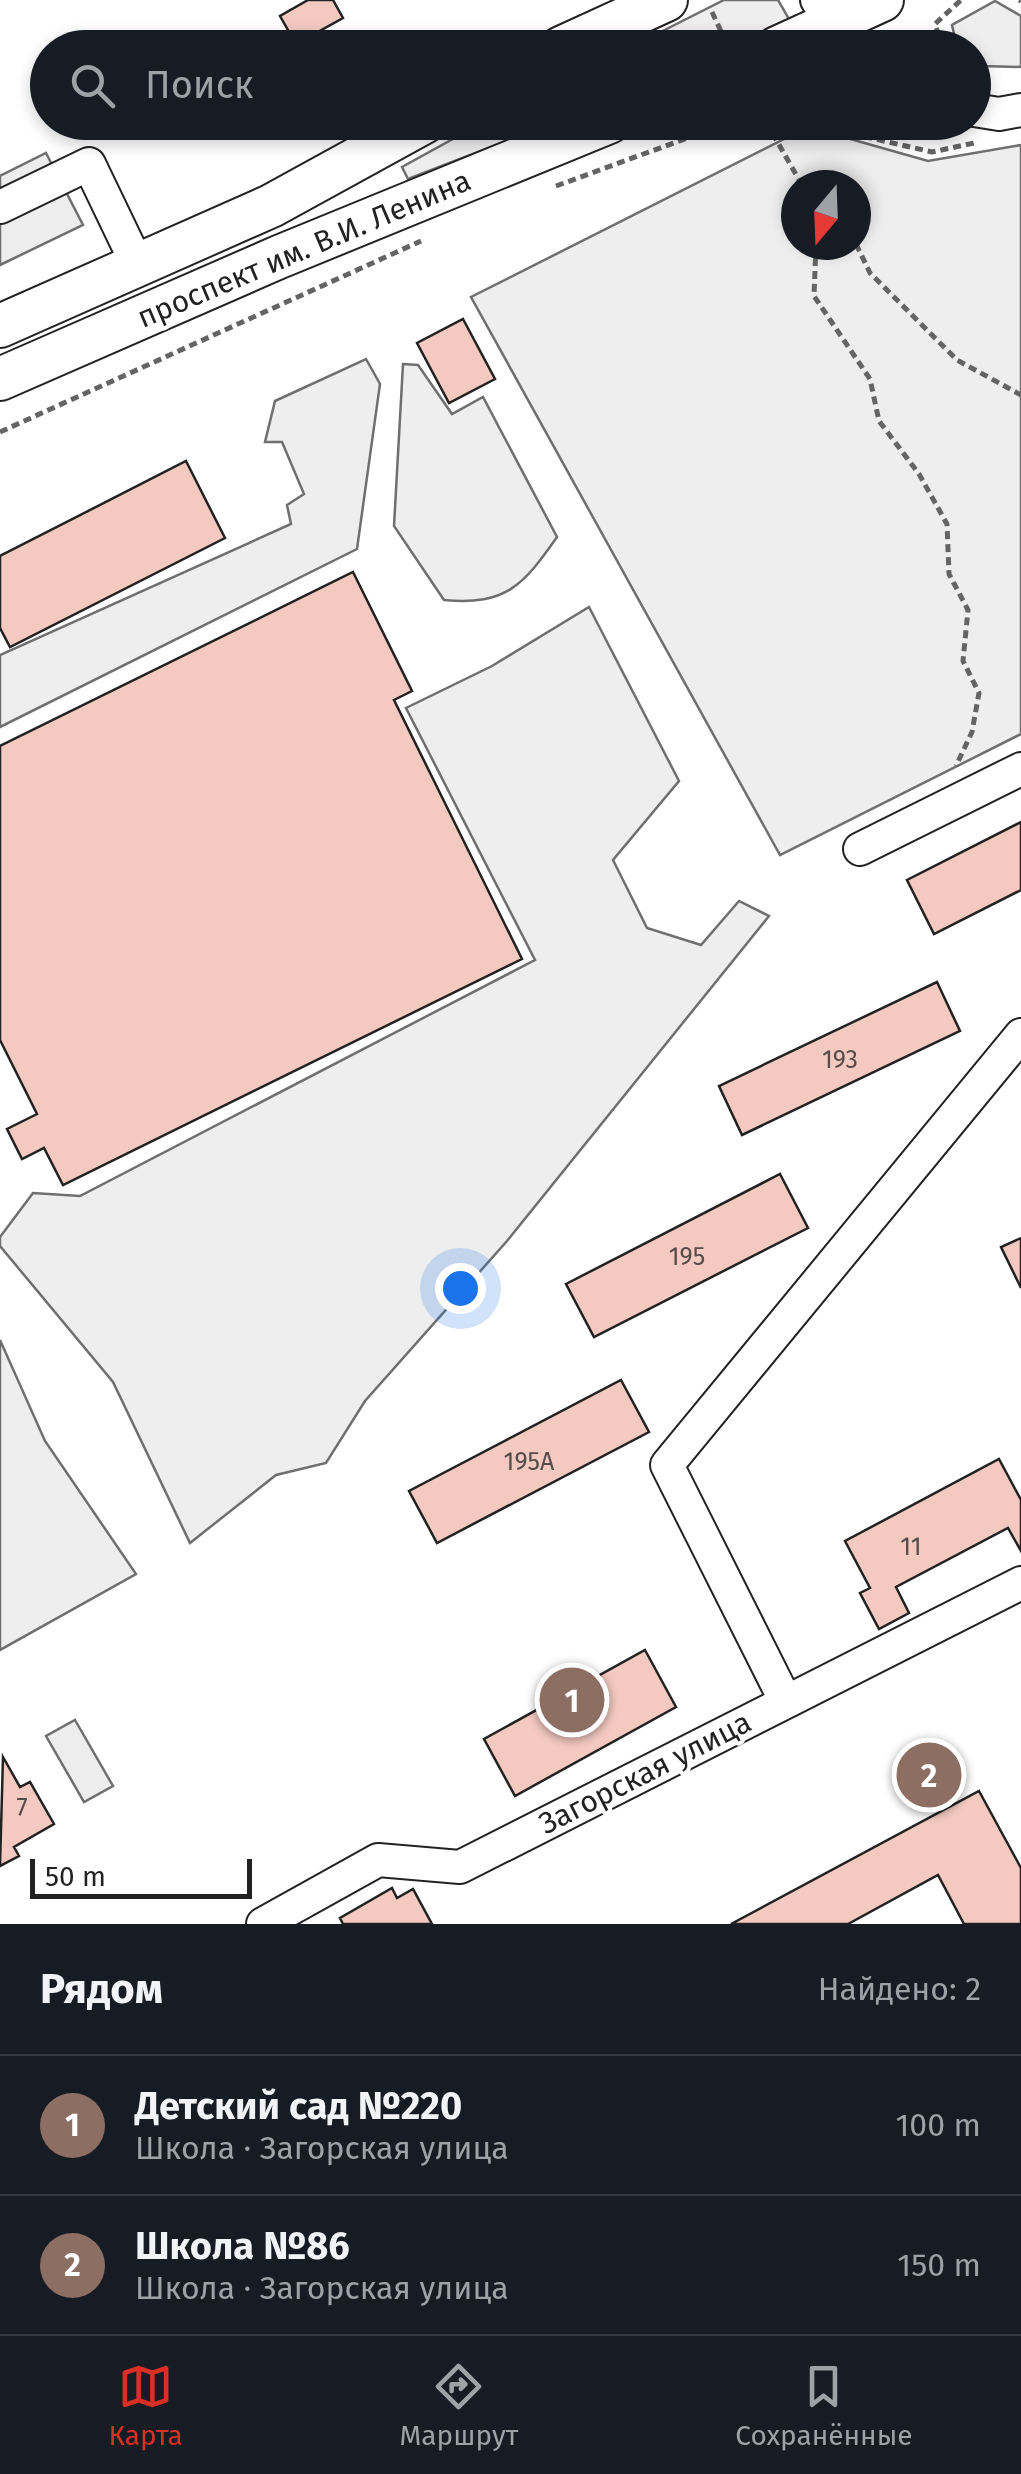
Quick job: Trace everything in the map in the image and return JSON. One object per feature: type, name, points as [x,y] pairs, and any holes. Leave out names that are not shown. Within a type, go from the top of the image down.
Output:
[{"type":"main road","points":[[603,30],[666,0]]},
{"type":"main road","points":[[833,23],[882,0]]},
{"type":"main road","name":"проспект им. В.И. Ленина","points":[[0,326],[271,206],[391,140]]},
{"type":"main road","name":"проспект им. В.И. Ленина","points":[[0,379],[279,256],[565,140]]},
{"type":"street","points":[[991,113],[1021,110]]},
{"type":"street","points":[[0,207],[89,164],[138,266]]},
{"type":"street","points":[[860,849],[1021,769]]},
{"type":"street","points":[[786,1702],[667,1465],[1021,1035]]},
{"type":"street","name":"Загорская улица","points":[[263,1924],[378,1860],[460,1867],[1021,1582]]},
{"type":"path","points":[[938,30],[936,24],[961,0]]},
{"type":"path","points":[[712,12],[720,30]]},
{"type":"path","points":[[544,191],[675,140]]},
{"type":"path","points":[[776,140],[793,170]]},
{"type":"path","points":[[880,140],[932,152],[985,141]]},
{"type":"path","points":[[0,432],[439,233]]},
{"type":"path","points":[[815,260],[814,296],[870,379],[879,421],[919,474],[946,524],[949,574],[968,610],[963,661],[979,693],[972,732],[951,777]]},
{"type":"path","points":[[863,260],[870,274],[957,360],[1021,395]]},
{"type":"shaded area","points":[[724,0],[778,0],[790,21],[769,30],[665,30]]},
{"type":"shaded area","points":[[995,1],[1021,16],[1021,67],[991,66],[991,30],[953,30],[952,25]]},
{"type":"shaded area","points":[[451,140],[509,140],[408,179],[402,167]]},
{"type":"shaded area","points":[[782,140],[854,140],[928,161],[1021,145],[1021,734],[780,855],[471,297]]},
{"type":"shaded area","points":[[46,153],[83,225],[0,265],[0,176]]},
{"type":"shaded area","points":[[366,359],[380,384],[357,549],[0,727],[0,655],[291,524],[287,505],[304,494],[282,442],[265,442],[275,401]]},
{"type":"shaded area","points":[[403,364],[418,365],[452,414],[483,397],[557,537],[523,579],[499,595],[444,600],[394,526]]},
{"type":"shaded area","points":[[589,607],[679,781],[613,860],[647,928],[701,945],[739,901],[769,916],[507,1241],[365,1401],[326,1463],[276,1475],[190,1543],[113,1382],[0,1246],[0,1237],[33,1193],[80,1196],[535,960],[406,708],[492,666]]},
{"type":"shaded area","points":[[0,1340],[45,1441],[136,1574],[0,1650]]},
{"type":"shaded area","points":[[75,1720],[113,1786],[84,1802],[46,1736]]},
{"type":"building","points":[[308,0],[333,0],[343,18],[321,30],[288,30],[280,16]]},
{"type":"building","points":[[463,319],[495,379],[449,403],[417,343]]},
{"type":"building","points":[[186,461],[225,538],[10,647],[0,628],[0,556]]},
{"type":"building","points":[[353,572],[412,691],[394,700],[522,959],[63,1185],[44,1148],[22,1159],[7,1129],[37,1114],[0,1040],[0,746]]},
{"type":"building","points":[[1021,822],[1021,890],[934,934],[907,880]]},
{"type":"building","points":[[937,982],[960,1031],[742,1135],[719,1086]]},
{"type":"building","points":[[780,1174],[808,1228],[594,1337],[566,1284]]},
{"type":"building","points":[[1021,1238],[1021,1288],[1001,1247]]},
{"type":"building","points":[[621,1380],[649,1432],[437,1543],[409,1491]]},
{"type":"building","points":[[999,1459],[1021,1500],[1021,1551],[1008,1528],[896,1587],[909,1613],[879,1629],[860,1593],[870,1588],[845,1541]]},
{"type":"building","points":[[645,1650],[676,1707],[515,1796],[484,1739]]},
{"type":"building","points":[[3,1757],[20,1787],[30,1782],[54,1824],[14,1847],[19,1856],[0,1866]]},
{"type":"building","points":[[979,1791],[1021,1868],[1021,1924],[964,1924],[938,1875],[848,1924],[731,1924]]},
{"type":"building","points":[[392,1888],[397,1898],[413,1889],[432,1924],[343,1924],[340,1918]]},
{"type":"place","name":"Детский сад №220","points":[[572,1700]]},
{"type":"place","name":"Школа №86","points":[[929,1775]]}]
